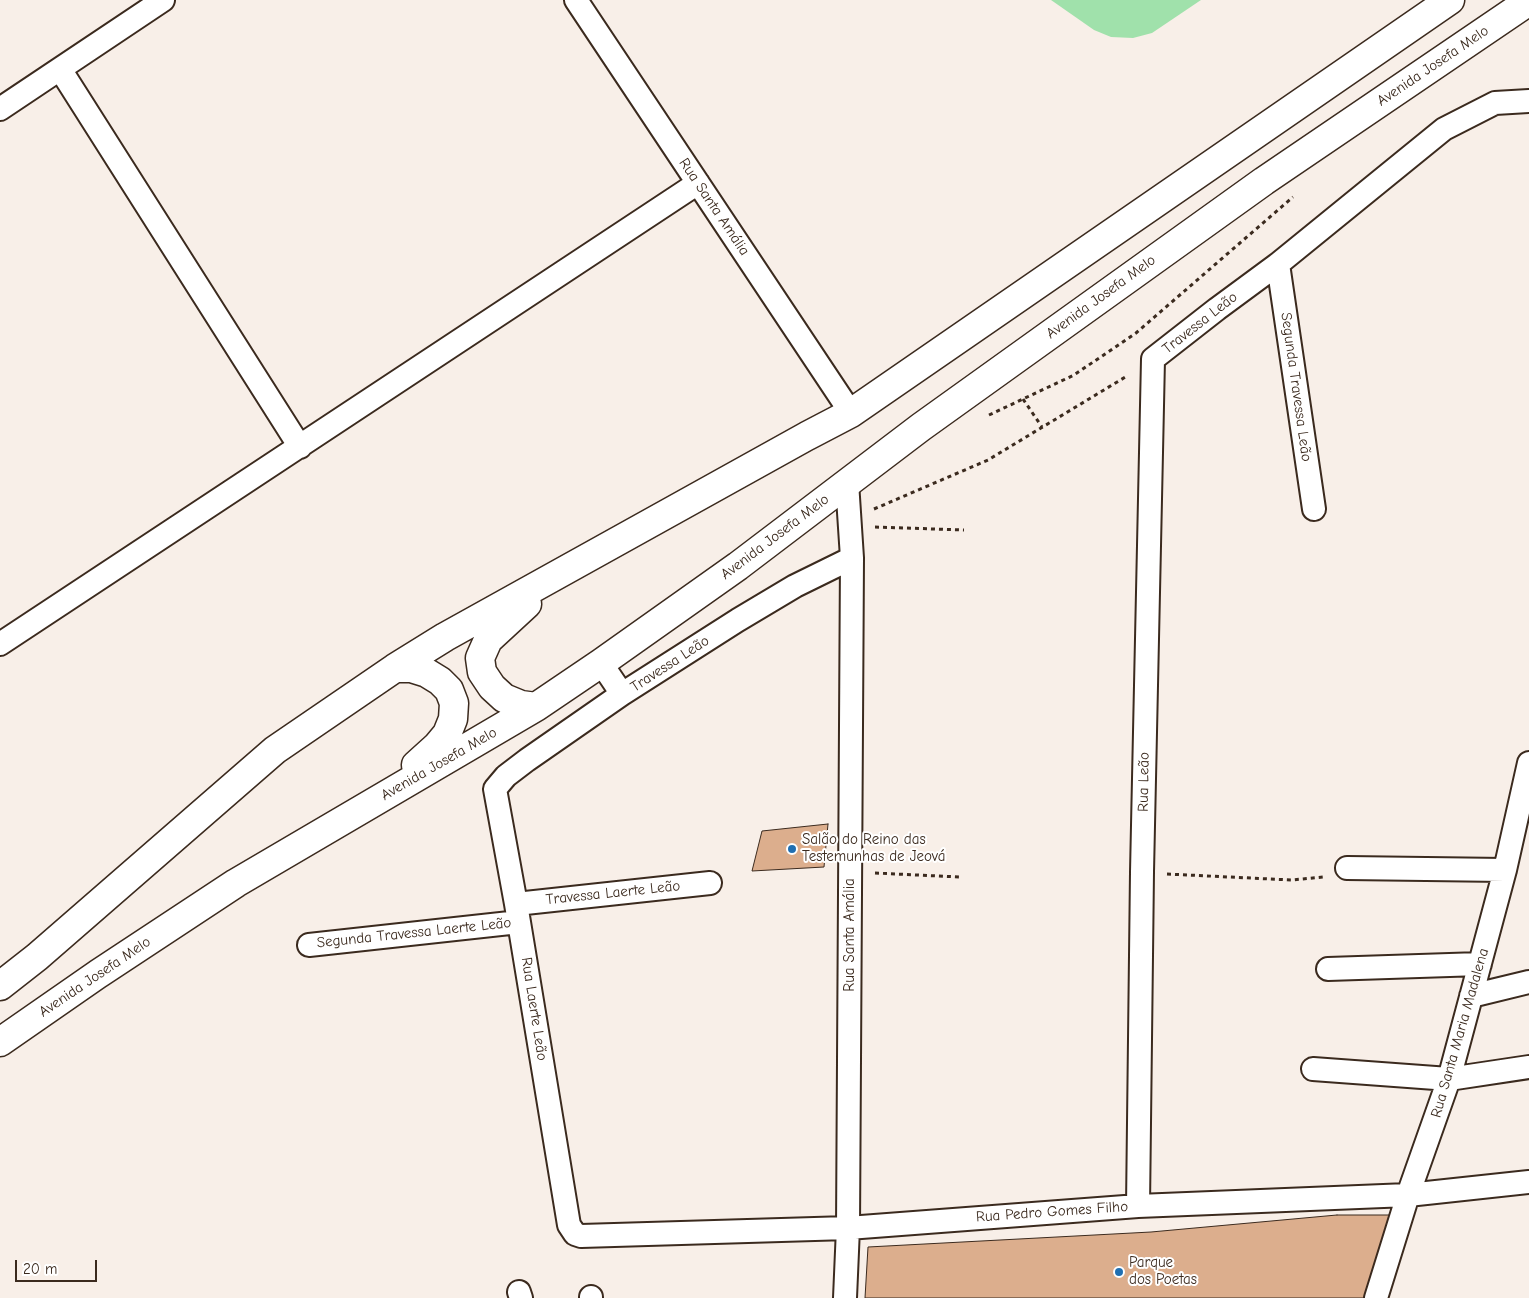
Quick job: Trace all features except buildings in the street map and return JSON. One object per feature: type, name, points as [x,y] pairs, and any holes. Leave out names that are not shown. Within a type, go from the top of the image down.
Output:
[{"type":"main road","points":[[0,986],[37,957],[275,750],[394,668],[445,637],[851,413],[1450,0]]},
{"type":"main road","name":"Avenida Josefa Melo","points":[[0,1042],[236,883],[536,707],[601,663],[738,566],[847,482],[1264,180],[1529,1]]},
{"type":"main road","points":[[536,707],[521,705],[504,698],[492,687],[482,672],[480,658],[488,640],[566,570]]},
{"type":"main road","points":[[373,802],[438,746],[447,734],[454,719],[454,703],[449,690],[440,681],[427,673],[411,668],[394,668]]},
{"type":"street","points":[[0,109],[163,0]]},
{"type":"street","name":"Rua Santa Amália","points":[[576,0],[851,413]]},
{"type":"street","points":[[60,69],[300,447]]},
{"type":"street","name":"Travessa Leão","points":[[1153,360],[1278,264],[1444,128],[1495,103],[1529,100]]},
{"type":"street","points":[[0,644],[698,183]]},
{"type":"street","name":"Segunda Travessa Leão","points":[[1278,264],[1314,509]]},
{"type":"street","name":"Rua Leão","points":[[1138,1206],[1142,872],[1153,360]]},
{"type":"street","name":"Rua Santa Amália","points":[[845,1298],[848,1228],[852,558],[847,482]]},
{"type":"street","name":"Travessa Leão","points":[[499,784],[506,776],[527,760],[622,694],[794,586],[852,558]]},
{"type":"street","points":[[601,663],[622,694]]},
{"type":"street","name":"Rua Santa Maria Madalena","points":[[1376,1298],[1408,1195],[1448,1079],[1505,870],[1524,811],[1529,763]]},
{"type":"street","name":"Rua Laerte Leão","points":[[499,784],[496,789],[496,796],[518,913],[569,1225],[575,1234]]},
{"type":"street","points":[[1347,868],[1505,870]]},
{"type":"street","name":"Travessa Laerte Leão","points":[[518,913],[710,883]]},
{"type":"street","name":"Segunda Travessa Laerte Leão","points":[[309,945],[518,913]]},
{"type":"street","points":[[1328,969],[1480,964]]},
{"type":"street","points":[[1471,996],[1529,982]]},
{"type":"street","points":[[1312,1068],[1448,1079],[1529,1067]]},
{"type":"street","name":"Rua Pedro Gomes Filho","points":[[575,1234],[581,1236],[848,1228],[1138,1206],[1408,1195],[1529,1182]]},
{"type":"path","name":"Travessa Leão","points":[[850,523],[988,460],[1153,360]]},
{"type":"path","points":[[1023,399],[1042,427]]},
{"type":"path","points":[[850,523],[964,530]]},
{"type":"path","points":[[1142,872],[1291,880],[1323,877],[1347,868]]},
{"type":"path","points":[[850,872],[960,877]]},
{"type":"green space","points":[[1051,0],[1201,0],[1152,33],[1133,38],[1111,37],[1094,30]]},
{"type":"place","name":"Salão do Reino das Testemunhas de Jeová","points":[[792,849]]},
{"type":"place","name":"Parque dos Poetas","points":[[1119,1272]]}]
